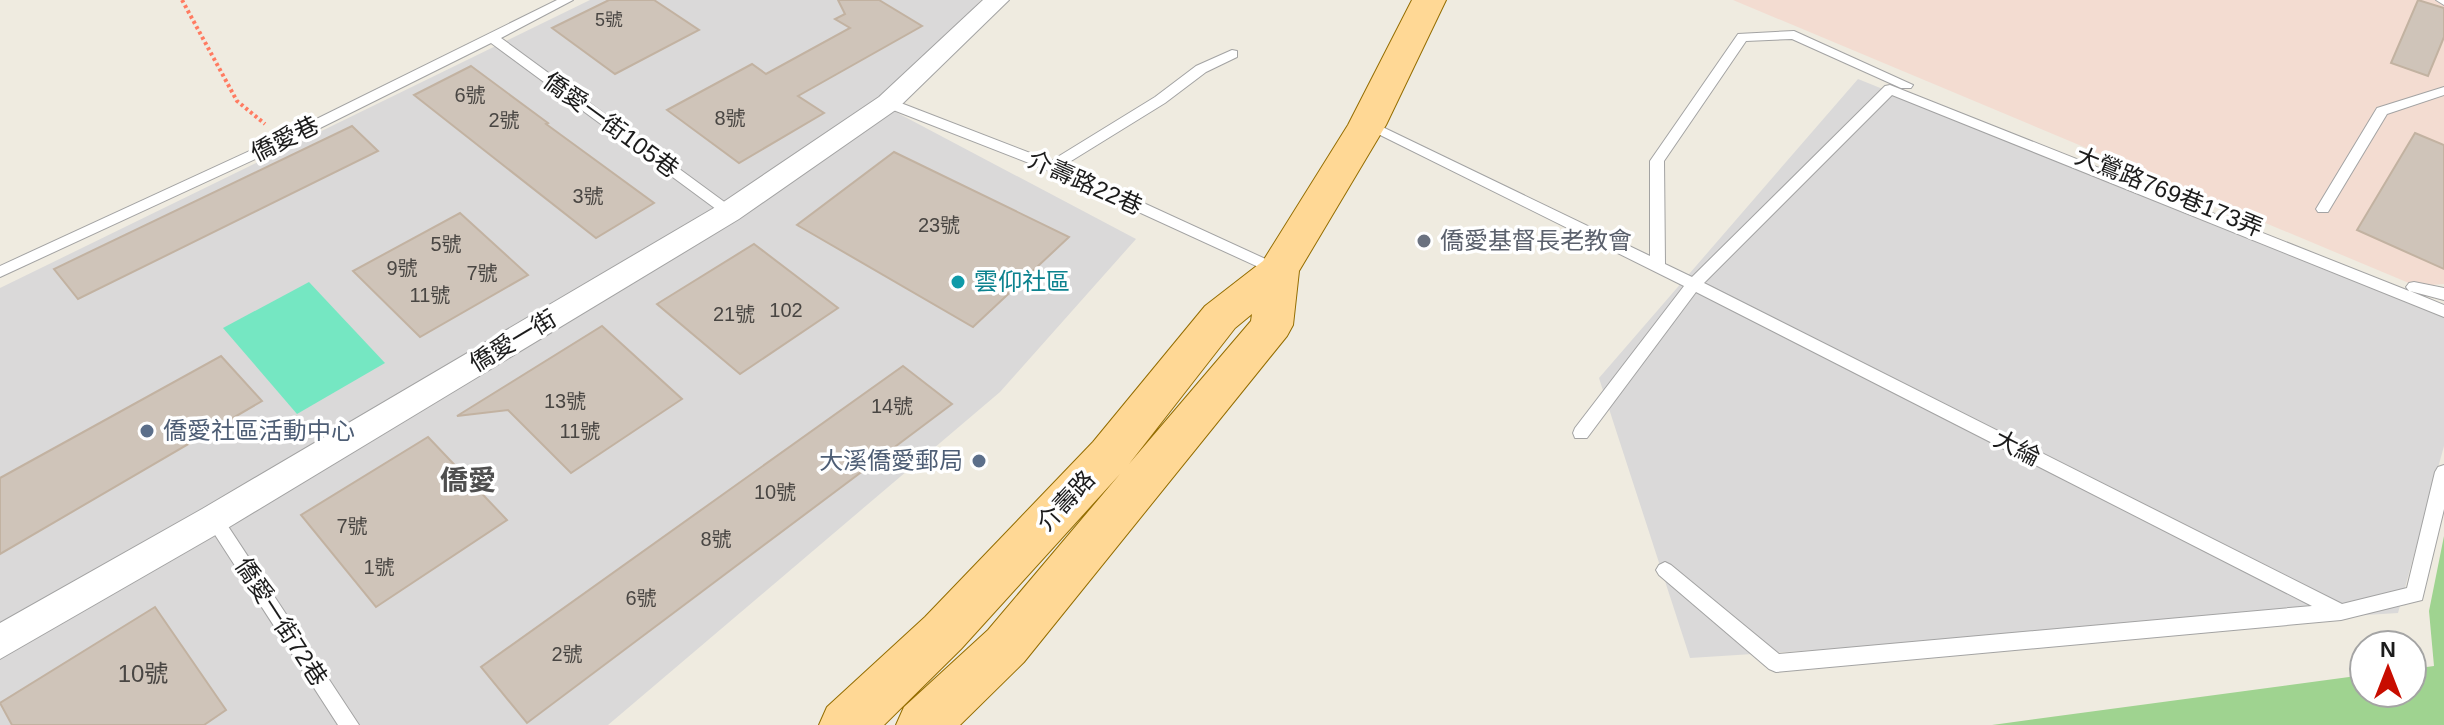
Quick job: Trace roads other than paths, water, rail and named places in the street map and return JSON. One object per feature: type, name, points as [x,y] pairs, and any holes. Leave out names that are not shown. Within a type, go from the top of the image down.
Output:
[{"type":"main road","name":"介壽路","points":[[846,725],[943,633],[1109,455],[1220,317],[1278,271],[1367,125],[1429,0]]},
{"type":"main road","name":"介壽路","points":[[923,725],[1006,646],[1272,325],[1278,271]]},
{"type":"street","name":"僑愛一街","points":[[0,642],[214,519],[729,212],[888,103],[997,0]]},
{"type":"lane","name":"僑愛巷","points":[[0,272],[285,140],[567,0]]},
{"type":"lane","name":"大鶯路769巷173弄","points":[[1658,266],[1657,161],[1742,37],[1794,35],[1897,81],[2367,273],[2444,294]]},
{"type":"lane","name":"僑愛一街105巷","points":[[493,38],[729,212]]},
{"type":"lane","points":[[1052,167],[1160,100],[1201,69],[1232,54]]},
{"type":"lane","points":[[1581,433],[1694,284],[1890,89],[2444,311]]},
{"type":"lane","points":[[2323,209],[2382,111],[2444,91]]},
{"type":"lane","name":"介壽路22巷","points":[[888,103],[1052,167],[1278,271]]},
{"type":"lane","name":"大綸","points":[[1367,125],[1658,266],[2341,612]]},
{"type":"lane","points":[[1665,570],[1776,663],[2341,612],[2415,594],[2444,472]]},
{"type":"lane","name":"僑愛一街72巷","points":[[214,519],[349,725]]},
{"type":"place","name":"僑愛基督長老教會","points":[[1424,241]]},
{"type":"place","name":"雲仰社區","points":[[958,282]]},
{"type":"place","name":"僑愛社區活動中心","points":[[147,431]]},
{"type":"place","name":"大溪僑愛郵局","points":[[979,461]]},
{"type":"district","name":"僑愛","points":[[468,480]]}]
